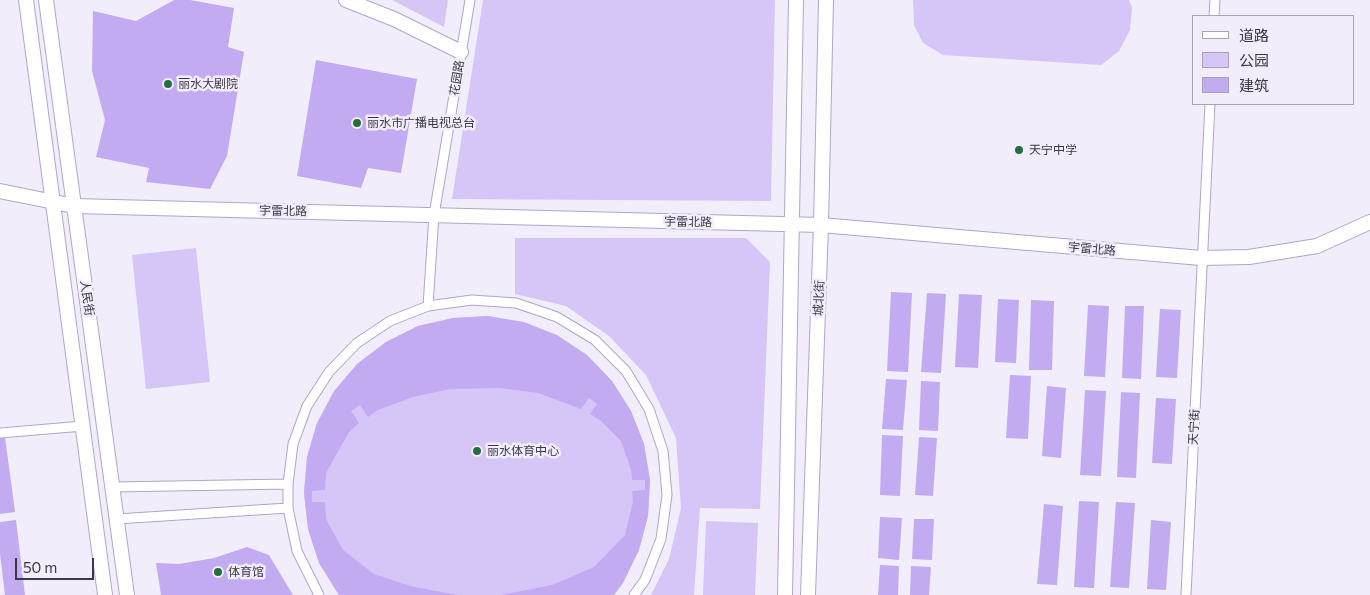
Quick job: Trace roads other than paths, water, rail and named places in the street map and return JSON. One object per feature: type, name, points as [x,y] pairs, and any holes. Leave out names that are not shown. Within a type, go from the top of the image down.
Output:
[{"type":"main road","name":"人民街","points":[[26,0],[105,595]]},
{"type":"main road","name":"人民街","points":[[46,0],[127,595]]},
{"type":"main road","points":[[346,0],[394,19],[461,52]]},
{"type":"main road","points":[[785,595],[796,0]]},
{"type":"main road","name":"城北街","points":[[808,595],[821,225],[826,0]]},
{"type":"main road","name":"宇雷北路","points":[[0,192],[74,206],[821,225],[1201,258],[1249,257],[1317,246],[1370,222]]},
{"type":"street","name":"花园路","points":[[428,306],[434,215],[470,0]]},
{"type":"street","points":[[1214,15],[1215,0]]},
{"type":"street","name":"天宁街","points":[[1186,595],[1210,105]]},
{"type":"street","points":[[319,595],[297,551],[288,508],[288,484],[296,436],[307,406],[329,372],[357,343],[390,321],[428,306],[472,300],[516,303],[549,314],[595,340],[626,371],[649,409],[663,451],[667,495],[661,539],[645,580],[634,595]]},
{"type":"street","points":[[0,433],[82,426]]},
{"type":"street","points":[[113,487],[288,484]]},
{"type":"street","points":[[117,519],[288,508]]},
{"type":"place","name":"丽水大剧院","points":[[168,84]]},
{"type":"place","name":"丽水市广播电视总台","points":[[357,123]]},
{"type":"place","name":"天宁中学","points":[[1019,150]]},
{"type":"place","name":"丽水体育中心","points":[[477,451]]},
{"type":"place","name":"体育馆","points":[[218,572]]}]
